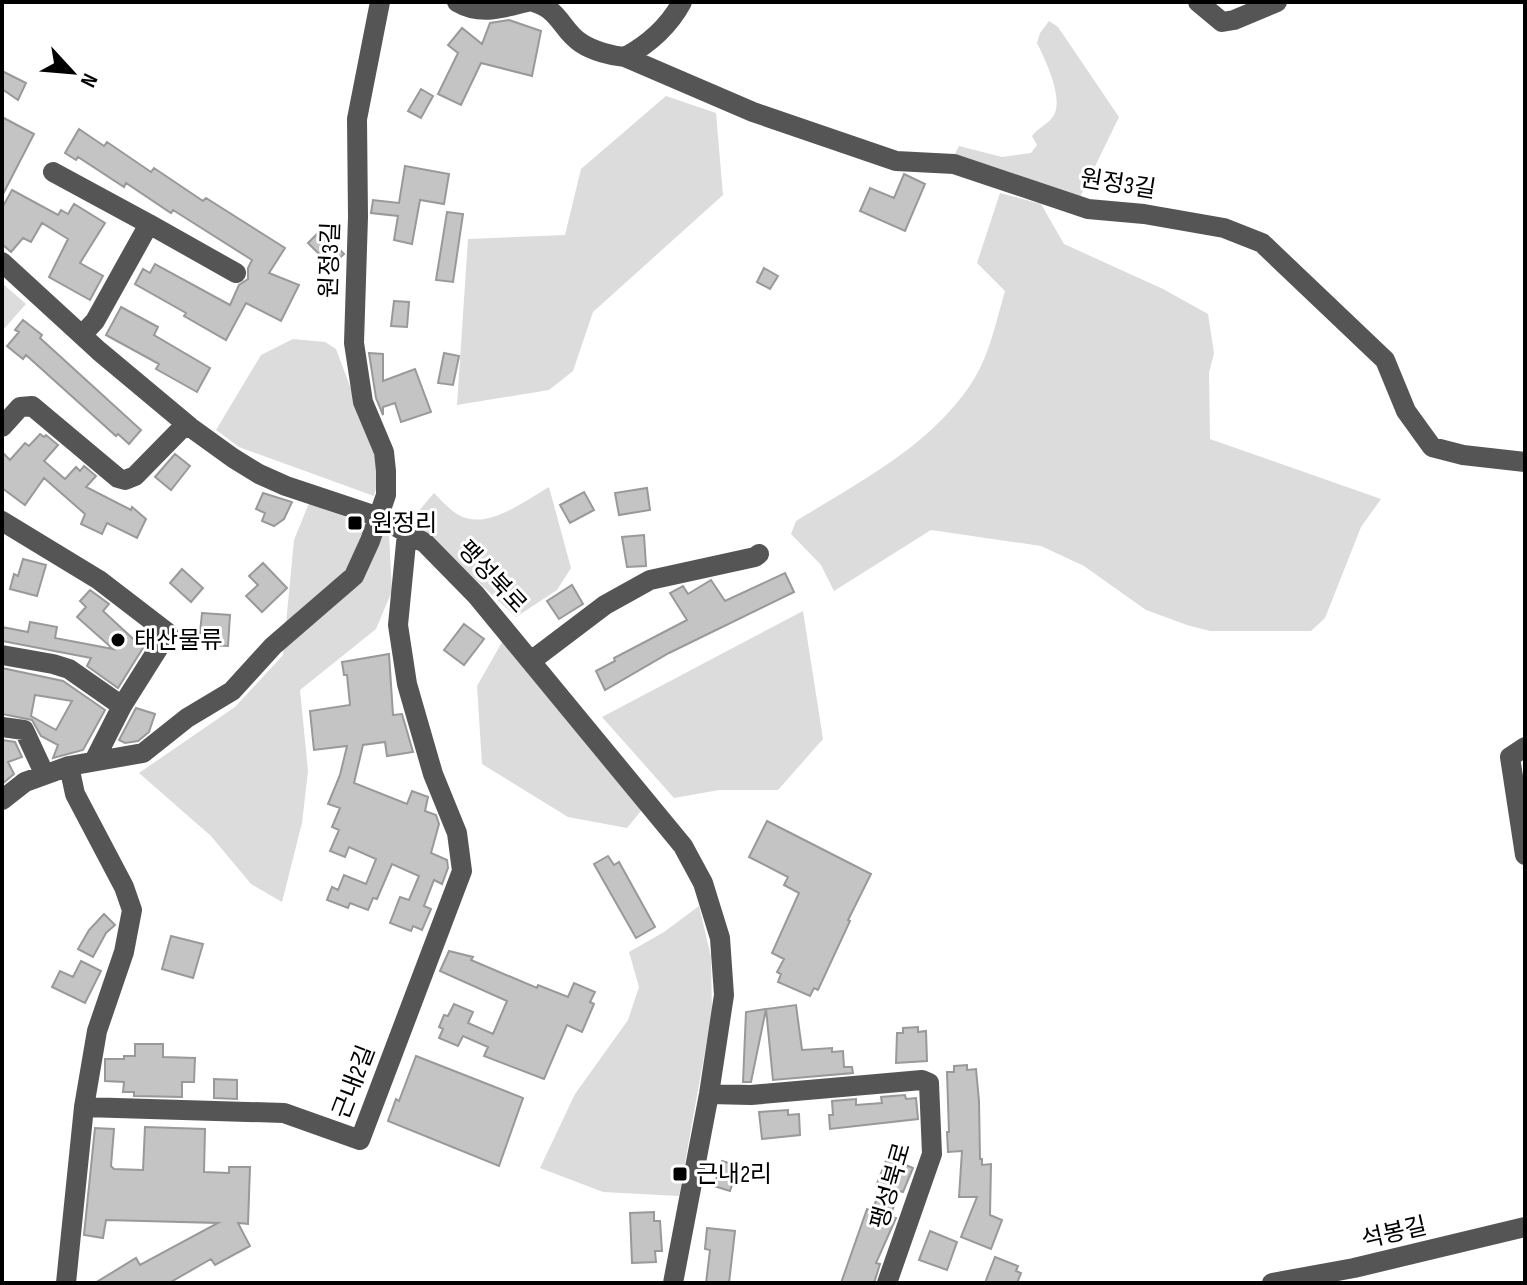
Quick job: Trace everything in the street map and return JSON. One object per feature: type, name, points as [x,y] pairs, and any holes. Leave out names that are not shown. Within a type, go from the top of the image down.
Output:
[{"type":"street","name":"원정3길","points":[[379,517],[386,495],[385,462],[363,402],[354,343],[357,119],[380,2]]},
{"type":"street","points":[[457,2],[470,10],[485,11],[527,2]]},
{"type":"street","name":"원정3길","points":[[533,2],[548,6],[581,43],[625,57],[753,112],[896,161],[954,164],[1088,209],[1144,214],[1224,228],[1262,243],[1385,360],[1406,411],[1432,447],[1463,455],[1525,462]]},
{"type":"street","points":[[625,57],[641,48],[669,24],[682,2]]},
{"type":"street","points":[[1198,2],[1222,22],[1277,2]]},
{"type":"street","points":[[53,172],[236,273]]},
{"type":"street","points":[[82,335],[95,321],[149,224]]},
{"type":"street","name":"팽성북로","points":[[2,262],[186,424],[259,474],[379,517],[425,543],[476,595],[683,846],[703,883],[720,938],[724,995],[709,1094],[673,1283]]},
{"type":"street","points":[[2,427],[20,407],[32,406],[118,478],[125,480],[135,476],[186,424]]},
{"type":"street","points":[[2,800],[25,782],[44,773],[143,753],[187,718],[232,691],[273,646],[354,576],[379,517]]},
{"type":"street","points":[[2,521],[99,580],[168,633],[122,706],[94,761]]},
{"type":"street","name":"근내2길","points":[[84,1107],[284,1113],[360,1140],[462,871],[457,833],[433,774],[407,684],[398,625],[407,533]]},
{"type":"street","points":[[531,661],[605,605],[650,580],[759,554]]},
{"type":"street","points":[[2,655],[69,669],[122,706]]},
{"type":"street","points":[[2,727],[24,730],[44,773]]},
{"type":"street","points":[[1525,747],[1510,757],[1525,855]]},
{"type":"street","points":[[66,1283],[84,1107],[97,1031],[124,952],[132,910],[124,887],[75,794],[69,766]]},
{"type":"street","name":"팽성북로","points":[[709,1094],[751,1095],[922,1080],[929,1083],[932,1154],[887,1283]]},
{"type":"street","name":"석봉길","points":[[1272,1283],[1359,1276],[1525,1227]]},
{"type":"shaded area","points":[[1049,21],[1058,27],[1119,117],[1080,197],[953,158],[959,146],[1002,157],[1031,153],[1037,145],[1032,136],[1052,118],[1057,102],[1053,80],[1037,43]]},
{"type":"shaded area","points":[[666,96],[716,113],[723,195],[593,312],[573,371],[549,390],[457,405],[468,239],[565,235],[581,169]]},
{"type":"shaded area","points":[[1000,193],[1041,204],[1064,244],[1163,289],[1208,314],[1214,353],[1209,373],[1210,439],[1381,499],[1361,527],[1325,618],[1311,631],[1210,631],[1187,625],[1146,610],[1084,566],[1041,546],[931,530],[834,591],[821,565],[791,534],[796,521],[914,445],[954,406],[971,384],[987,351],[1005,291],[977,263]]},
{"type":"shaded area","points":[[2,283],[26,304],[2,331]]},
{"type":"shaded area","points":[[293,339],[325,342],[336,349],[381,469],[374,496],[239,447],[216,430],[261,355]]},
{"type":"shaded area","points":[[549,487],[571,568],[557,590],[516,617],[411,520],[434,493],[457,514],[468,519],[480,519],[517,506]]},
{"type":"shaded area","points":[[309,503],[389,534],[392,591],[376,629],[300,690],[308,771],[302,823],[282,902],[251,884],[211,836],[139,773],[235,707],[283,655],[294,540]]},
{"type":"shaded area","points":[[803,611],[823,739],[778,790],[719,790],[674,798],[602,717]]},
{"type":"shaded area","points":[[505,637],[645,806],[627,828],[568,817],[482,764],[477,686]]},
{"type":"shaded area","points":[[699,906],[711,957],[712,1012],[679,1196],[603,1192],[540,1168],[575,1094],[628,1020],[639,987],[629,952],[664,932]]},
{"type":"building","points":[[509,20],[541,31],[532,76],[481,63],[461,105],[438,94],[458,53],[448,45],[462,28],[482,44],[490,23]]},
{"type":"building","points":[[2,71],[26,83],[18,100],[2,89]]},
{"type":"building","points":[[421,89],[433,96],[421,118],[408,111]]},
{"type":"building","points":[[2,117],[34,134],[2,196]]},
{"type":"building","points":[[79,129],[104,146],[107,142],[151,172],[154,168],[203,201],[206,198],[285,248],[269,273],[299,285],[281,321],[246,303],[226,340],[135,284],[143,269],[150,273],[155,264],[230,305],[239,285],[248,279],[252,260],[126,183],[124,187],[78,157],[76,160],[65,153]]},
{"type":"building","points":[[405,166],[449,174],[444,204],[420,200],[412,244],[394,240],[398,216],[371,213],[373,200],[399,203]]},
{"type":"building","points":[[904,174],[925,184],[905,231],[860,211],[870,188],[894,198]]},
{"type":"building","points":[[12,190],[58,215],[61,210],[68,214],[74,204],[105,223],[80,263],[103,276],[90,300],[49,277],[68,239],[42,223],[31,242],[23,238],[11,252],[2,244],[2,208]]},
{"type":"building","points":[[447,212],[463,214],[453,282],[436,280]]},
{"type":"building","points":[[321,230],[344,254],[331,266],[308,243]]},
{"type":"building","points":[[764,268],[778,276],[770,289],[757,282]]},
{"type":"building","points":[[394,301],[409,302],[407,327],[391,326]]},
{"type":"building","points":[[121,307],[158,327],[154,335],[210,368],[197,392],[156,369],[159,364],[106,335]]},
{"type":"building","points":[[23,320],[141,430],[129,444],[118,434],[116,436],[26,355],[23,359],[7,346],[19,332],[15,330]]},
{"type":"building","points":[[369,353],[383,354],[383,381],[415,369],[431,412],[401,422],[395,403],[383,407],[383,415],[376,398]]},
{"type":"building","points":[[444,353],[459,356],[453,385],[438,383]]},
{"type":"building","points":[[40,434],[58,445],[44,461],[65,479],[76,467],[80,471],[84,466],[96,476],[86,487],[131,510],[132,507],[146,519],[137,538],[107,523],[102,534],[81,524],[85,514],[44,478],[25,505],[2,488],[2,452],[10,460],[25,443],[29,446]]},
{"type":"building","points":[[175,454],[190,466],[171,490],[155,477]]},
{"type":"building","points":[[647,488],[650,510],[619,515],[615,493]]},
{"type":"building","points":[[584,492],[594,510],[570,523],[560,505]]},
{"type":"building","points":[[263,493],[292,502],[284,519],[274,526],[262,521],[265,513],[256,509]]},
{"type":"building","points":[[644,535],[646,566],[627,567],[622,537]]},
{"type":"building","points":[[23,559],[46,565],[37,596],[10,589]]},
{"type":"building","points":[[263,563],[287,588],[262,612],[246,596],[258,585],[249,576]]},
{"type":"building","points":[[182,569],[203,588],[191,602],[170,583]]},
{"type":"building","points":[[785,573],[794,592],[669,653],[605,690],[596,671],[615,661],[614,658],[687,620],[670,593],[683,586],[688,594],[711,580],[725,601]]},
{"type":"building","points":[[572,585],[583,604],[559,619],[547,601]]},
{"type":"building","points":[[90,590],[109,604],[103,611],[143,648],[118,688],[87,666],[91,658],[2,641],[2,627],[28,632],[30,622],[57,627],[55,638],[113,649],[77,617],[86,607],[80,601]]},
{"type":"building","points":[[202,613],[230,615],[228,646],[209,645],[210,634],[200,633]]},
{"type":"building","points":[[464,624],[484,639],[464,665],[444,650]]},
{"type":"building","points":[[389,654],[393,715],[402,714],[413,752],[387,756],[385,742],[363,745],[354,783],[407,804],[412,791],[428,797],[425,811],[436,815],[439,824],[431,853],[447,860],[448,868],[442,884],[434,880],[424,906],[431,909],[422,930],[413,926],[411,931],[390,923],[400,897],[409,900],[419,876],[392,864],[377,899],[373,898],[368,910],[350,903],[348,908],[327,900],[332,887],[338,890],[344,875],[366,884],[376,859],[349,847],[345,857],[330,851],[339,830],[332,827],[340,808],[328,804],[347,746],[314,750],[310,711],[350,705],[347,675],[344,675],[342,662]]},
{"type":"building","points":[[2,668],[63,681],[105,710],[83,750],[53,758],[58,745],[41,736],[32,720],[2,714]],"holes":[[[35,695],[72,701],[56,730],[31,716]]]},
{"type":"building","points":[[136,708],[155,714],[149,732],[138,741],[125,743],[119,740]]},
{"type":"building","points":[[2,740],[15,742],[22,757],[8,762],[14,774],[2,784]]},
{"type":"building","points":[[767,821],[871,874],[818,990],[814,988],[810,996],[778,982],[781,974],[777,972],[784,959],[772,953],[799,893],[784,885],[788,877],[749,857]]},
{"type":"building","points":[[608,856],[614,865],[619,862],[655,927],[636,938],[594,864]]},
{"type":"building","points":[[104,914],[115,925],[106,933],[93,957],[78,949],[89,930]]},
{"type":"building","points":[[171,936],[203,944],[193,978],[162,969]]},
{"type":"building","points":[[449,951],[473,957],[471,960],[537,988],[538,985],[568,997],[574,983],[595,992],[590,1002],[594,1004],[582,1032],[567,1025],[544,1079],[484,1056],[488,1047],[463,1036],[458,1046],[439,1038],[444,1015],[448,1016],[454,1004],[473,1012],[468,1023],[493,1034],[507,1001],[440,971]]},
{"type":"building","points":[[81,961],[101,971],[85,1003],[52,987],[60,971],[73,977]]},
{"type":"building","points":[[796,1005],[802,1050],[832,1048],[832,1052],[843,1051],[844,1067],[852,1067],[853,1073],[773,1080],[766,1009]]},
{"type":"building","points":[[766,1009],[751,1082],[743,1082],[746,1012]]},
{"type":"building","points":[[918,1027],[918,1032],[926,1031],[927,1061],[896,1063],[897,1033],[903,1033],[903,1028]]},
{"type":"building","points":[[135,1044],[163,1044],[163,1057],[195,1058],[194,1082],[182,1082],[182,1097],[134,1096],[134,1092],[123,1092],[124,1082],[105,1081],[105,1059],[135,1056]]},
{"type":"building","points":[[416,1056],[523,1098],[499,1166],[388,1121]]},
{"type":"building","points":[[967,1065],[967,1070],[976,1069],[980,1159],[982,1165],[991,1164],[990,1215],[1002,1220],[991,1249],[961,1237],[977,1197],[959,1197],[962,1151],[948,1152],[947,1072],[954,1072],[954,1066]]},
{"type":"building","points":[[214,1079],[237,1080],[237,1099],[214,1098]]},
{"type":"building","points":[[905,1095],[906,1099],[916,1098],[918,1119],[830,1129],[832,1101],[856,1099],[856,1105],[882,1103],[881,1097]]},
{"type":"building","points":[[788,1110],[788,1115],[799,1114],[800,1135],[762,1139],[759,1112]]},
{"type":"building","points":[[145,1127],[205,1129],[204,1172],[229,1173],[229,1167],[250,1167],[248,1224],[238,1223],[250,1246],[215,1265],[211,1259],[169,1283],[95,1283],[136,1258],[140,1265],[218,1223],[106,1220],[103,1238],[84,1235],[95,1128],[114,1129],[111,1166],[114,1169],[143,1170]]},
{"type":"building","points":[[889,1153],[913,1168],[890,1216],[896,1218],[876,1263],[880,1264],[875,1280],[873,1283],[841,1283],[867,1209],[872,1211],[881,1188],[876,1186]]},
{"type":"building","points":[[722,1161],[738,1166],[730,1191],[714,1186]]},
{"type":"building","points":[[654,1212],[654,1221],[660,1221],[662,1251],[655,1251],[656,1262],[632,1263],[630,1213]]},
{"type":"building","points":[[707,1228],[735,1231],[729,1283],[706,1283],[710,1250],[705,1249]]},
{"type":"building","points":[[930,1231],[957,1242],[947,1270],[919,1260]]},
{"type":"building","points":[[995,1257],[1018,1266],[1016,1271],[1021,1273],[1017,1283],[985,1283]]},
{"type":"place","name":"원정리","points":[[355,523]]},
{"type":"place","name":"태산물류","points":[[118,640]]},
{"type":"place","name":"근내2리","points":[[680,1174]]}]
